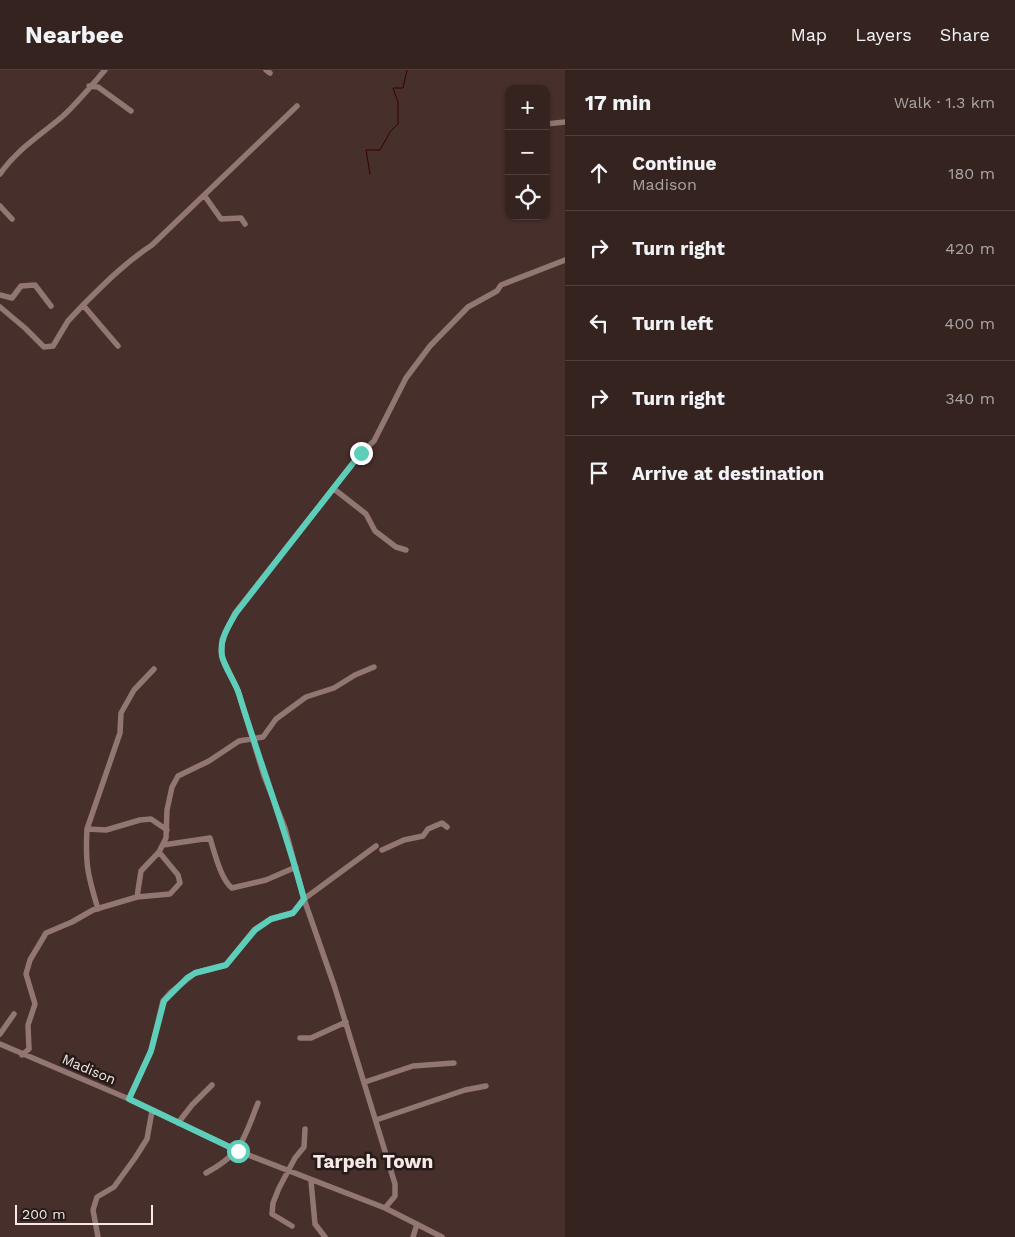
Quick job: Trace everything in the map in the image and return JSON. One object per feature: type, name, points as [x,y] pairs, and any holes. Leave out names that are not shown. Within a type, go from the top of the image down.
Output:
[{"type":"street","points":[[0,174],[10,160],[26,145],[65,114],[104,70]]},
{"type":"street","points":[[89,86],[98,88],[131,110]]},
{"type":"street","points":[[0,307],[26,328],[44,347],[53,346],[68,321],[115,273],[139,252],[152,245],[297,106]]},
{"type":"street","points":[[550,124],[565,122]]},
{"type":"street","points":[[204,195],[221,219],[241,218],[245,224]]},
{"type":"street","points":[[0,206],[12,219]]},
{"type":"street","points":[[385,1208],[395,1196],[394,1184],[376,1120],[238,691],[222,657],[222,640],[240,607],[308,518],[334,489],[361,453],[374,441],[406,378],[454,320],[468,307],[497,291],[502,286],[565,260]]},
{"type":"street","points":[[0,295],[12,298],[21,286],[34,285],[51,306]]},
{"type":"street","points":[[84,305],[118,346]]},
{"type":"street","points":[[334,489],[366,514],[375,531],[396,547],[406,550]]},
{"type":"street","points":[[137,897],[141,871],[163,845],[167,830],[172,787],[178,776],[209,761],[239,741],[263,737],[276,719],[306,697],[334,688],[355,674],[374,667]]},
{"type":"street","points":[[98,909],[87,874],[85,853],[87,829],[120,733],[121,713],[134,690],[154,669]]},
{"type":"street","points":[[87,829],[106,830],[140,820],[150,820],[167,830]]},
{"type":"street","points":[[382,850],[404,840],[423,836],[428,829],[437,824],[442,823],[448,827]]},
{"type":"street","points":[[163,845],[210,838],[222,871],[232,888],[266,880],[296,867]]},
{"type":"street","points":[[129,1099],[151,1051],[164,1001],[187,978],[195,973],[226,965],[255,930],[271,919],[293,913],[304,899],[376,846]]},
{"type":"street","points":[[22,1055],[29,1049],[28,1025],[34,1007],[26,974],[30,960],[46,933],[98,909],[137,897],[170,894],[180,883],[178,875],[159,852]]},
{"type":"street","points":[[0,1034],[14,1014]]},
{"type":"street","points":[[300,1038],[311,1038],[346,1022]]},
{"type":"street","name":"Madison","points":[[0,1044],[129,1099],[238,1151],[385,1208],[442,1237]]},
{"type":"street","points":[[365,1082],[413,1066],[454,1063]]},
{"type":"street","points":[[178,1123],[192,1105],[212,1085]]},
{"type":"street","points":[[376,1120],[466,1090],[486,1086]]},
{"type":"street","points":[[206,1173],[223,1164],[238,1151],[258,1103]]},
{"type":"street","points":[[98,1237],[93,1210],[97,1197],[114,1187],[148,1139],[152,1111]]},
{"type":"street","points":[[292,1226],[272,1214],[273,1203],[304,1147],[305,1129]]},
{"type":"street","points":[[312,1181],[315,1224],[325,1237]]},
{"type":"street","points":[[413,1237],[417,1224]]},
{"type":"waterway","points":[[370,174],[366,150],[380,150],[390,132],[398,124],[398,102],[393,88],[403,88],[407,70]]},
{"type":"district","name":"Tarpeh Town","points":[[373,1161]]},
{"type":"route","points":[[238,1151],[129,1099],[151,1051],[158,1019],[164,1001],[170,993],[195,973],[226,965],[243,942],[255,930],[271,919],[293,913],[304,899],[284,827],[264,776],[238,691],[222,657],[222,640],[236,613],[279,555],[334,489],[361,453]]}]
